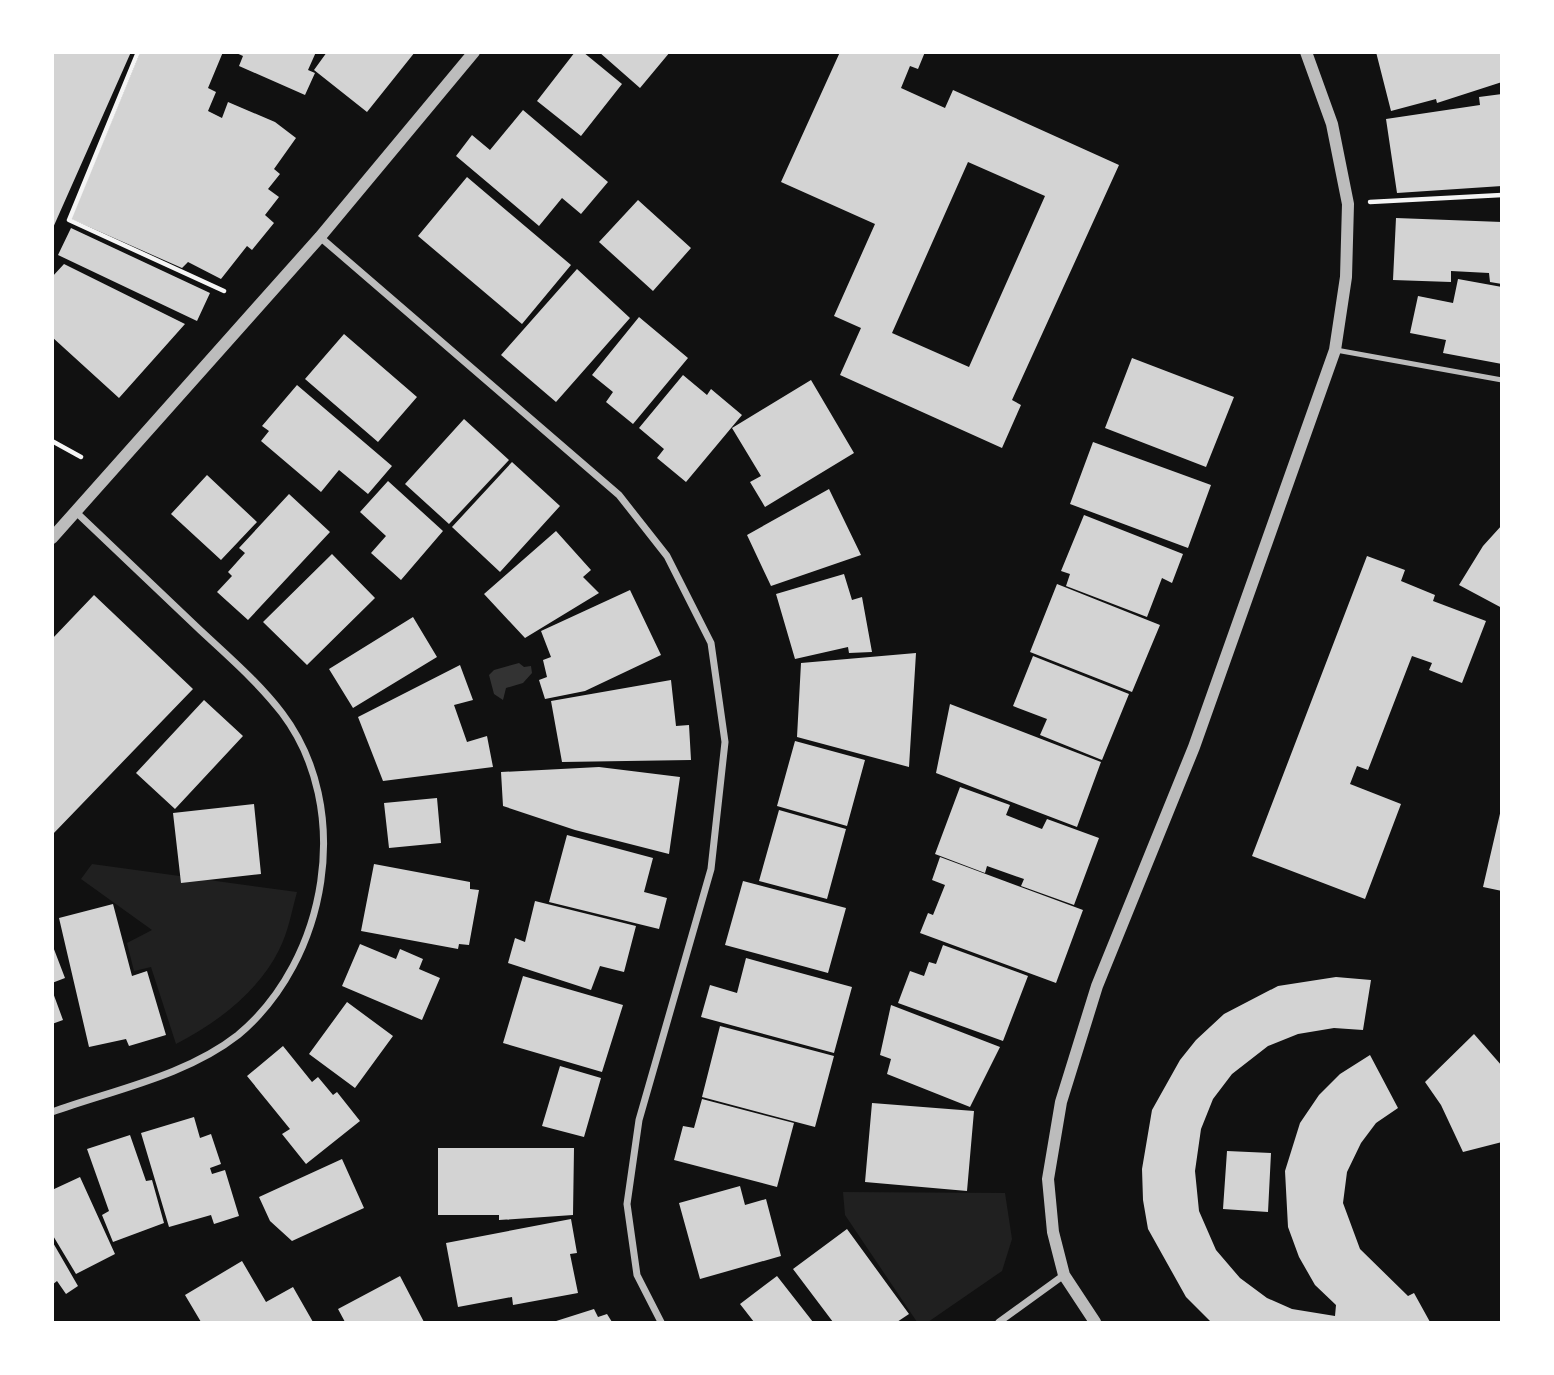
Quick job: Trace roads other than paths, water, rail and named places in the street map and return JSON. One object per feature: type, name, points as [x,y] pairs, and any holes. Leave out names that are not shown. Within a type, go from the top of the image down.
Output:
[{"type":"street","points":[[52,538],[320,237],[474,52]]},
{"type":"street","points":[[1095,1322],[1064,1275],[1053,1232],[1048,1179],[1061,1102],[1097,986],[1194,747],[1316,411],[1335,350],[1346,277],[1348,204],[1332,124],[1306,52]]},
{"type":"street","points":[[320,237],[619,495],[667,556],[711,643],[725,742],[710,869],[639,1120],[627,1204],[637,1275],[661,1322]]},
{"type":"street","points":[[52,1112],[188,1066],[237,1035],[269,1004],[296,961],[320,898],[324,834],[313,768],[284,715],[254,681],[77,513]]},
{"type":"street","points":[[999,1322],[1064,1275]]},
{"type":"lane","points":[[1335,350],[1502,380]]}]
